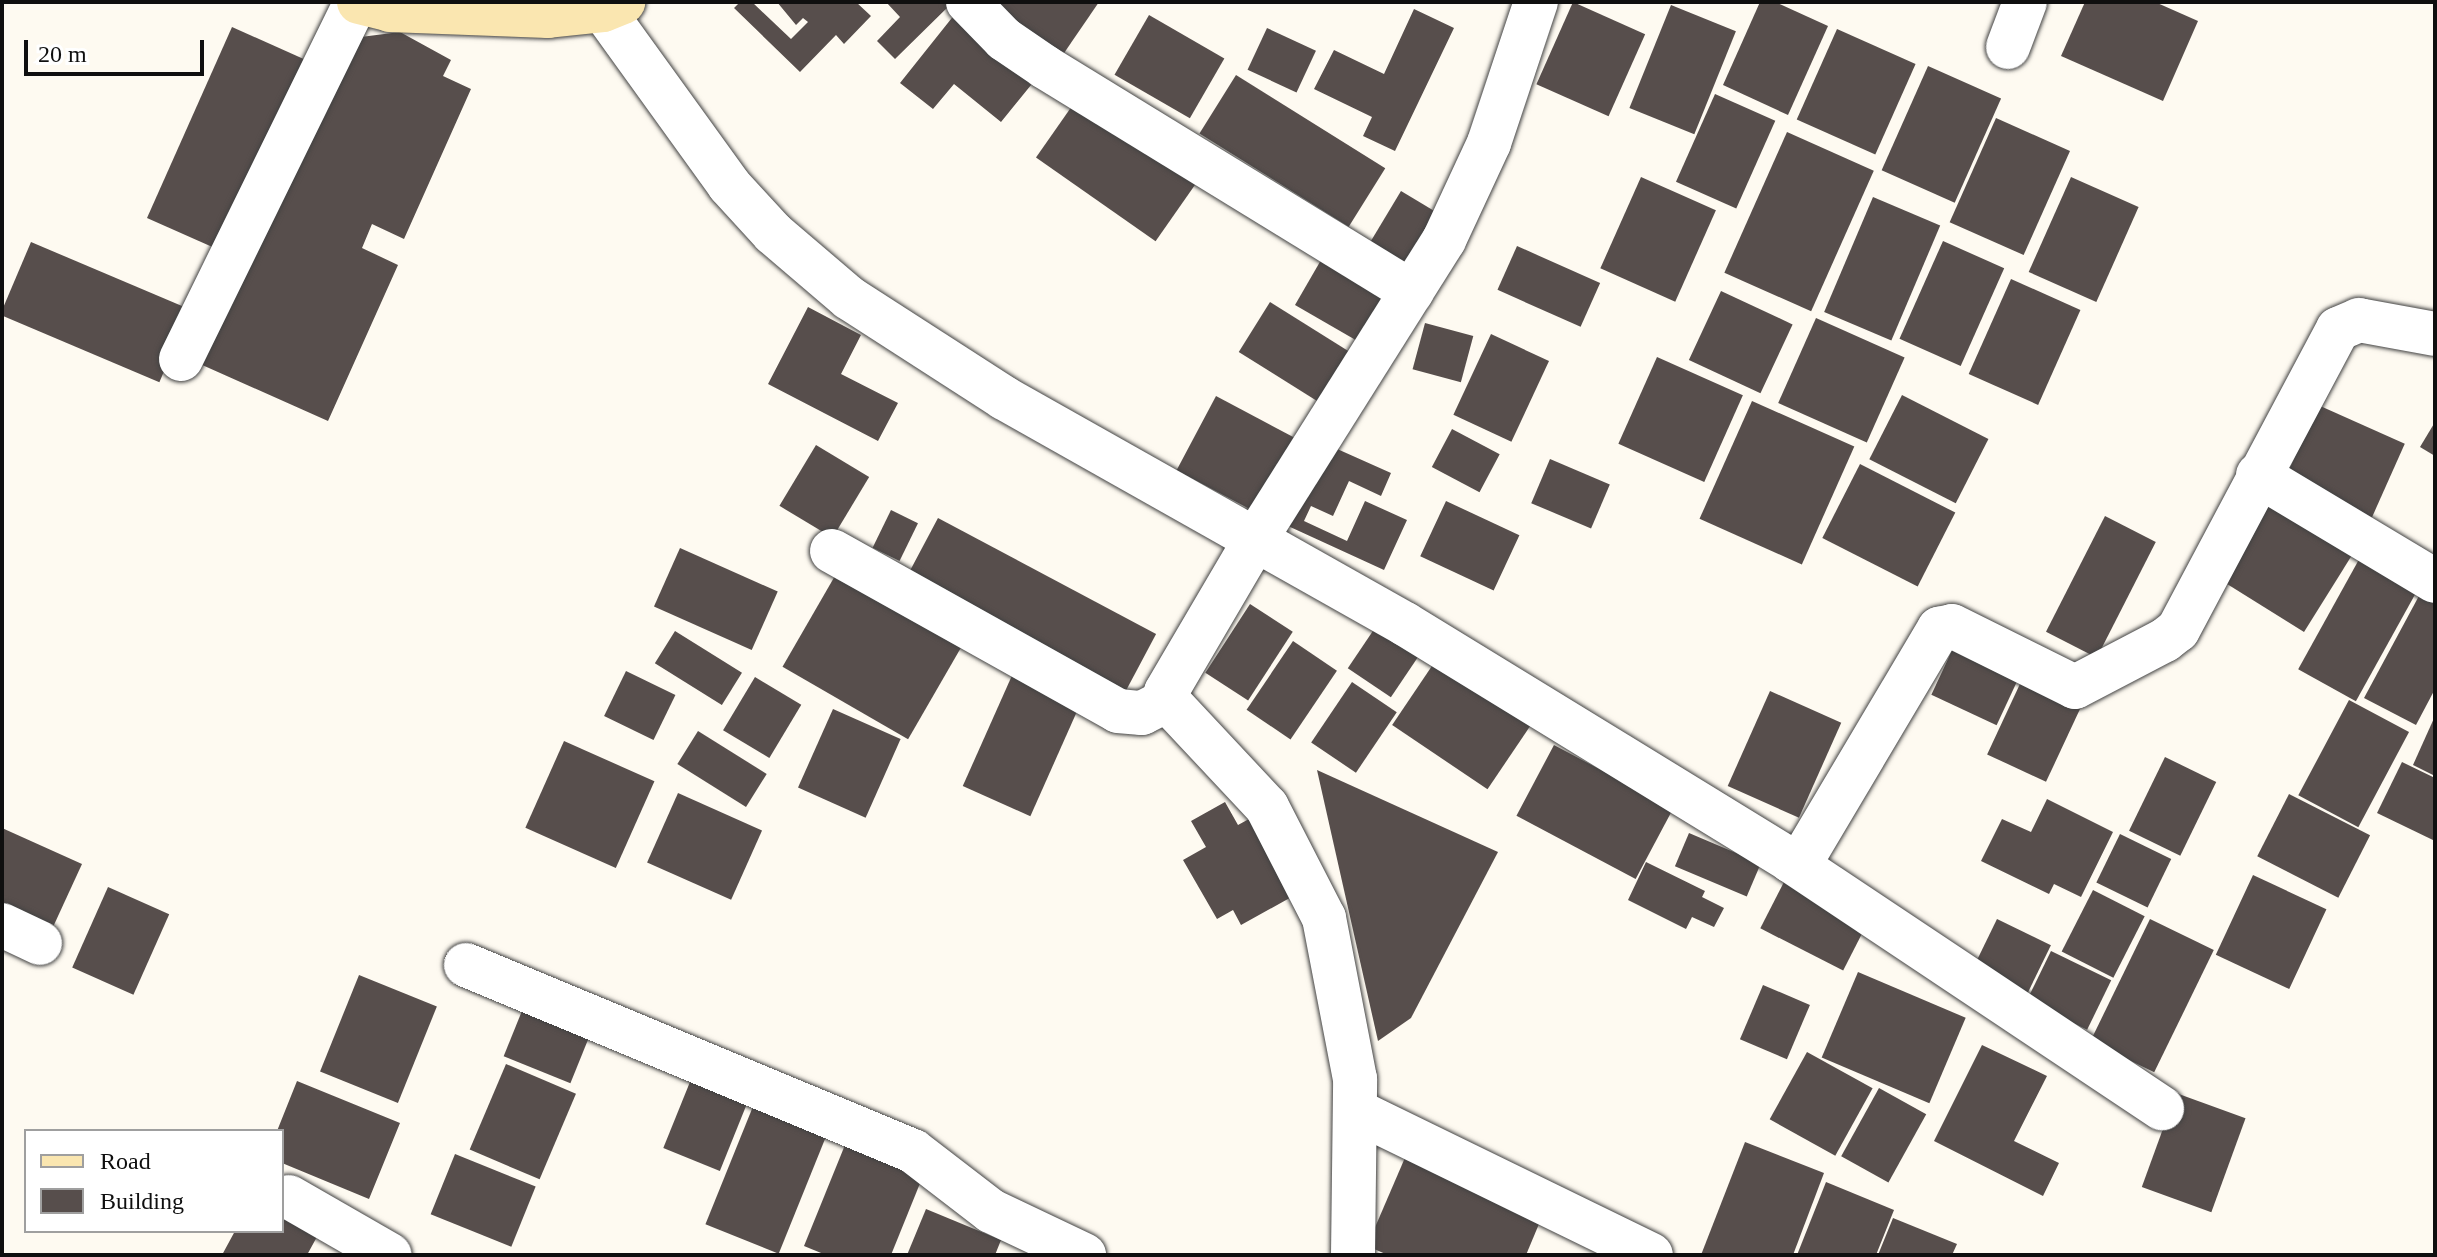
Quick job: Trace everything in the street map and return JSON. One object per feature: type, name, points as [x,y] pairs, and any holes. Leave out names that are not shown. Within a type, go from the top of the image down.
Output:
[{"type":"street","points":[[181,359],[357,2],[390,10],[548,16],[613,6],[729,185],[773,233],[849,298],[1004,398],[1405,624],[1791,861],[2162,1108]]},
{"type":"street","points":[[968,2],[1004,39],[1045,67],[1412,292]]},
{"type":"street","points":[[1167,700],[1171,679],[1444,240],[1489,143],[1536,2]]},
{"type":"street","points":[[2008,47],[2025,2]]},
{"type":"street","points":[[1791,861],[1806,853],[1939,629],[1952,626],[2069,685],[2086,685],[2178,630],[2338,329],[2359,320],[2435,334]]},
{"type":"street","points":[[2258,475],[2435,581]]},
{"type":"street","points":[[832,551],[1118,711],[1142,713],[1167,700]]},
{"type":"street","points":[[1167,700],[1267,807],[1299,860],[1324,918],[1355,1079],[1353,1255]]},
{"type":"street","points":[[466,965],[913,1151],[991,1211],[1084,1255]]},
{"type":"street","points":[[1356,1111],[1651,1255]]},
{"type":"street","points":[[289,1197],[390,1255]]},
{"type":"building","points":[[740,2],[752,2],[791,39],[808,22],[803,18],[796,25],[777,2],[856,2],[871,16],[844,44],[836,35],[800,72],[734,8]]},
{"type":"building","points":[[886,2],[953,2],[895,59],[877,41],[900,17]]},
{"type":"building","points":[[983,2],[1099,2],[1062,56]]},
{"type":"building","points":[[1573,2],[1645,34],[1609,116],[1536,84]]},
{"type":"building","points":[[1760,2],[1775,2],[1828,26],[1788,115],[1723,85]]},
{"type":"building","points":[[2085,2],[2155,2],[2198,21],[2163,101],[2061,56]]},
{"type":"building","points":[[1671,5],[1736,31],[1694,134],[1629,108]]},
{"type":"building","points":[[959,9],[1040,74],[1001,122],[954,84],[933,109],[900,83]]},
{"type":"building","points":[[1414,9],[1454,28],[1395,151],[1363,136],[1372,117],[1314,89],[1334,50],[1384,74]]},
{"type":"building","points":[[1149,15],[1224,58],[1190,118],[1114,75]]},
{"type":"building","points":[[232,27],[311,62],[226,253],[147,218]]},
{"type":"building","points":[[1267,28],[1316,51],[1297,93],[1248,70]]},
{"type":"building","points":[[1837,29],[1916,64],[1875,154],[1797,119]]},
{"type":"building","points":[[400,32],[451,60],[443,76],[471,89],[404,239],[372,224],[362,248],[398,265],[328,421],[191,360],[353,38]]},
{"type":"building","points":[[1928,66],[2001,99],[1955,203],[1882,170]]},
{"type":"building","points":[[1236,75],[1385,168],[1349,227],[1199,134]]},
{"type":"building","points":[[1715,94],[1775,121],[1736,209],[1676,182]]},
{"type":"building","points":[[1079,96],[1199,180],[1156,241],[1036,157]]},
{"type":"building","points":[[1996,118],[2070,151],[2024,255],[1950,222]]},
{"type":"building","points":[[1787,132],[1874,171],[1811,311],[1724,273]]},
{"type":"building","points":[[1641,177],[1716,210],[1675,302],[1600,268]]},
{"type":"building","points":[[2071,177],[2139,207],[2096,302],[2029,272]]},
{"type":"building","points":[[1401,191],[1446,218],[1408,280],[1363,254]]},
{"type":"building","points":[[1873,197],[1940,226],[1891,341],[1824,312]]},
{"type":"building","points":[[1943,241],[2004,268],[1961,366],[1899,339]]},
{"type":"building","points":[[31,242],[190,310],[159,382],[2,316]]},
{"type":"building","points":[[1517,246],[1600,283],[1581,327],[1497,290]]},
{"type":"building","points":[[1321,260],[1390,300],[1364,345],[1295,305]]},
{"type":"building","points":[[2011,279],[2080,310],[2038,405],[1969,374]]},
{"type":"building","points":[[1721,291],[1793,324],[1760,393],[1689,360]]},
{"type":"building","points":[[1270,302],[1359,358],[1328,408],[1239,352]]},
{"type":"building","points":[[808,307],[861,335],[841,374],[898,403],[878,441],[768,384]]},
{"type":"building","points":[[1816,318],[1905,357],[1867,442],[1778,403]]},
{"type":"building","points":[[1425,323],[1473,336],[1461,382],[1413,369]]},
{"type":"building","points":[[1491,334],[1549,361],[1511,442],[1453,415]]},
{"type":"building","points":[[1657,357],[1743,395],[1704,482],[1618,444]]},
{"type":"building","points":[[1902,395],[1988,439],[1956,503],[1869,459]]},
{"type":"building","points":[[1216,396],[1295,438],[1255,512],[1177,470]]},
{"type":"building","points":[[1752,401],[1854,447],[1802,564],[1700,519]]},
{"type":"building","points":[[2318,405],[2405,444],[2371,519],[2284,481]]},
{"type":"building","points":[[2435,422],[2435,456],[2420,447]]},
{"type":"building","points":[[1452,429],[1500,454],[1479,492],[1432,467]]},
{"type":"building","points":[[1326,444],[1391,473],[1381,496],[1349,481],[1333,516],[1311,506],[1304,521],[1347,541],[1365,501],[1407,520],[1384,570],[1288,526]]},
{"type":"building","points":[[816,445],[869,477],[833,538],[779,506]]},
{"type":"building","points":[[1550,459],[1610,484],[1591,529],[1531,503]]},
{"type":"building","points":[[1860,464],[1955,513],[1918,587],[1822,538]]},
{"type":"building","points":[[2272,487],[2360,542],[2304,632],[2216,577]]},
{"type":"building","points":[[1446,501],[1519,535],[1494,591],[1420,556]]},
{"type":"building","points":[[891,510],[918,523],[900,561],[873,548]]},
{"type":"building","points":[[2105,516],[2156,542],[2097,658],[2046,632]]},
{"type":"building","points":[[938,518],[1156,634],[1126,690],[908,575]]},
{"type":"building","points":[[2367,545],[2425,577],[2356,701],[2298,669]]},
{"type":"building","points":[[680,548],[778,592],[752,650],[654,606]]},
{"type":"building","points":[[843,562],[969,634],[908,739],[782,667]]},
{"type":"building","points":[[2420,594],[2435,603],[2435,689],[2416,725],[2364,698]]},
{"type":"building","points":[[1250,604],[1293,632],[1248,701],[1205,673]]},
{"type":"building","points":[[1383,616],[1426,645],[1391,697],[1348,668]]},
{"type":"building","points":[[675,631],[742,673],[722,705],[655,663]]},
{"type":"building","points":[[1293,641],[1337,671],[1291,739],[1247,710]]},
{"type":"building","points":[[1955,644],[2020,674],[1997,725],[1931,695]]},
{"type":"building","points":[[1438,657],[1533,721],[1487,789],[1392,725]]},
{"type":"building","points":[[626,671],[675,695],[654,740],[604,716]]},
{"type":"building","points":[[1014,671],[1082,701],[1030,816],[963,786]]},
{"type":"building","points":[[2026,671],[2085,698],[2046,782],[1987,754]]},
{"type":"building","points":[[755,677],[801,705],[769,758],[723,730]]},
{"type":"building","points":[[1352,682],[1397,712],[1356,773],[1311,743]]},
{"type":"building","points":[[1770,691],[1841,723],[1799,818],[1728,786]]},
{"type":"building","points":[[2349,700],[2409,732],[2358,827],[2298,795]]},
{"type":"building","points":[[833,709],[901,739],[866,818],[798,788]]},
{"type":"building","points":[[2435,716],[2435,776],[2413,765]]},
{"type":"building","points":[[698,731],[767,774],[746,807],[677,764]]},
{"type":"building","points":[[564,741],[654,781],[616,868],[525,828]]},
{"type":"building","points":[[1554,745],[1673,808],[1636,879],[1516,816]]},
{"type":"building","points":[[2165,757],[2216,782],[2180,856],[2129,831]]},
{"type":"building","points":[[2402,762],[2435,778],[2435,841],[2377,813]]},
{"type":"building","points":[[1317,770],[1498,852],[1411,1018],[1378,1041]]},
{"type":"building","points":[[678,793],[762,830],[731,900],[647,862]]},
{"type":"building","points":[[2289,794],[2370,835],[2338,898],[2257,856]]},
{"type":"building","points":[[2047,799],[2113,832],[2081,897],[2054,884],[2049,894],[1981,861],[2002,819],[2031,832]]},
{"type":"building","points":[[1225,802],[1238,825],[1260,813],[1304,890],[1241,925],[1233,910],[1217,919],[1183,860],[1206,847],[1191,821]]},
{"type":"building","points":[[2,828],[82,864],[53,927],[2,904]]},
{"type":"building","points":[[1689,833],[1761,863],[1747,897],[1675,866]]},
{"type":"building","points":[[2120,834],[2171,859],[2148,908],[2096,883]]},
{"type":"building","points":[[1646,862],[1705,891],[1702,897],[1724,908],[1714,927],[1692,917],[1686,929],[1628,900]]},
{"type":"building","points":[[1788,874],[1871,916],[1843,971],[1760,928]]},
{"type":"building","points":[[2253,875],[2326,909],[2289,989],[2216,955]]},
{"type":"building","points":[[108,887],[169,914],[133,995],[72,967]]},
{"type":"building","points":[[2093,890],[2145,916],[2113,978],[2062,951]]},
{"type":"building","points":[[1997,919],[2051,945],[2026,997],[1972,971]]},
{"type":"building","points":[[2150,919],[2214,950],[2154,1072],[2090,1041]]},
{"type":"building","points":[[2051,951],[2111,980],[2087,1030],[2027,1000]]},
{"type":"building","points":[[1858,972],[1966,1018],[1929,1103],[1822,1058]]},
{"type":"building","points":[[359,975],[437,1006],[398,1103],[320,1071]]},
{"type":"building","points":[[1763,985],[1810,1005],[1787,1059],[1740,1039]]},
{"type":"building","points":[[528,996],[595,1023],[570,1083],[504,1056]]},
{"type":"building","points":[[1982,1045],[2047,1076],[2014,1141],[2059,1163],[2043,1196],[1934,1141]]},
{"type":"building","points":[[1807,1052],[1873,1088],[1835,1156],[1770,1119]]},
{"type":"building","points":[[506,1064],[576,1094],[540,1179],[470,1150]]},
{"type":"building","points":[[694,1072],[751,1095],[720,1171],[663,1148]]},
{"type":"building","points":[[297,1081],[400,1123],[369,1199],[284,1164],[284,1129],[278,1129]]},
{"type":"building","points":[[1879,1088],[1926,1114],[1888,1182],[1841,1156]]},
{"type":"building","points":[[2176,1093],[2246,1118],[2211,1212],[2142,1187]]},
{"type":"building","points":[[756,1099],[829,1129],[779,1254],[705,1224]]},
{"type":"building","points":[[847,1140],[925,1171],[891,1255],[826,1255],[804,1246]]},
{"type":"building","points":[[1745,1142],[1824,1173],[1793,1255],[1701,1255]]},
{"type":"building","points":[[1407,1153],[1544,1212],[1526,1255],[1388,1255],[1367,1246]]},
{"type":"building","points":[[455,1154],[536,1187],[511,1247],[431,1214]]},
{"type":"building","points":[[1826,1182],[1894,1210],[1876,1255],[1797,1255]]},
{"type":"building","points":[[284,1203],[324,1224],[307,1255],[222,1255],[234,1233],[284,1233]]},
{"type":"building","points":[[926,1209],[1001,1240],[995,1255],[907,1255]]},
{"type":"building","points":[[1893,1218],[1957,1244],[1952,1255],[1878,1255]]}]
